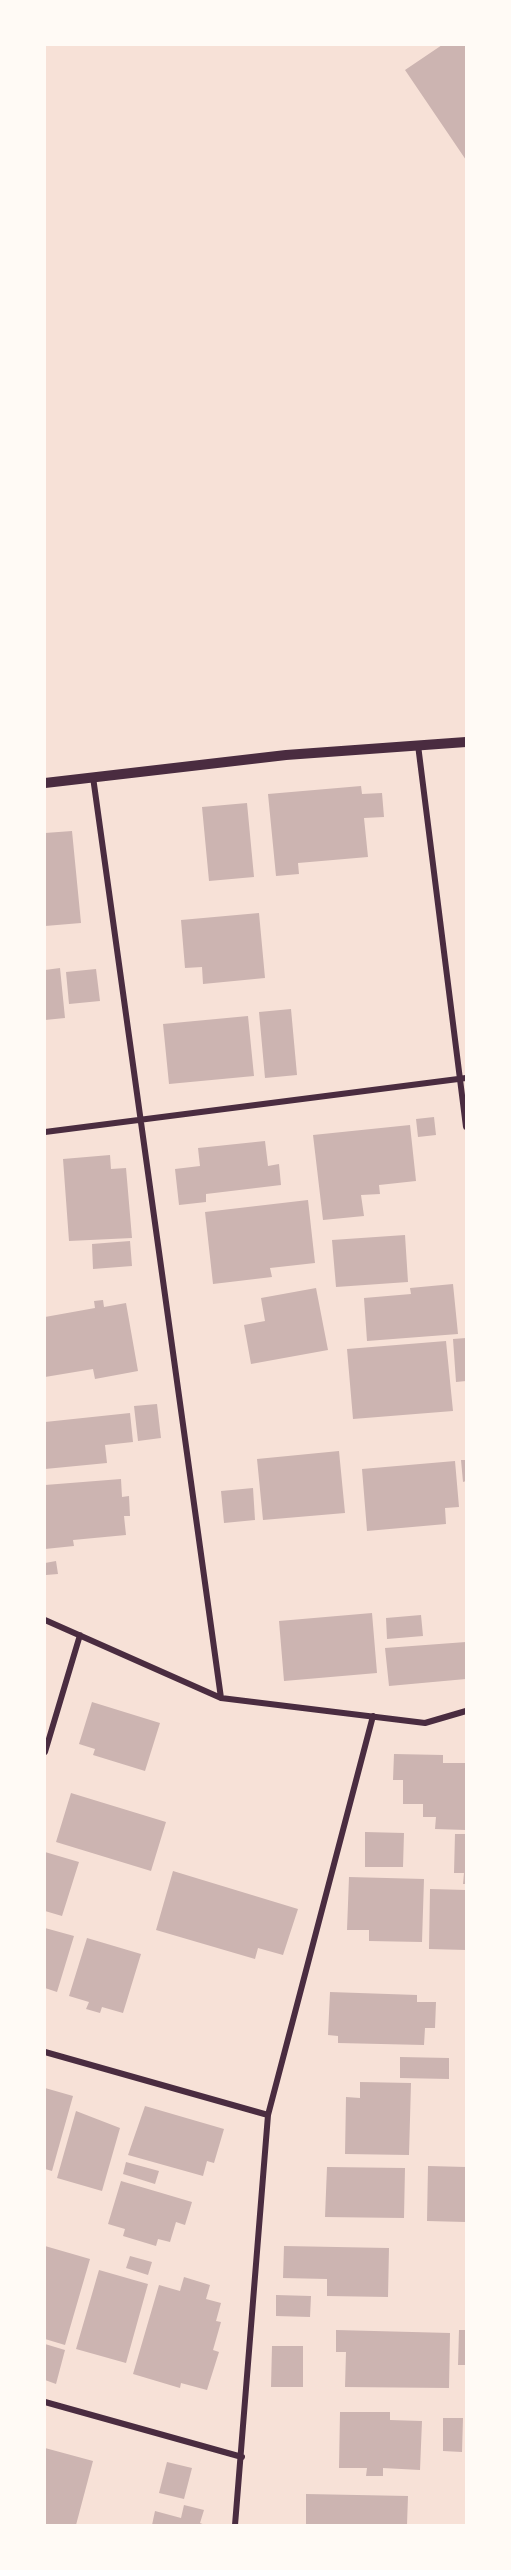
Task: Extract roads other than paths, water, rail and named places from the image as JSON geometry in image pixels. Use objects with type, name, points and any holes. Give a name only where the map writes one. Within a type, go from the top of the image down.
[{"type":"street","points":[[45,783],[285,755],[466,742]]},
{"type":"street","points":[[418,744],[463,1079],[466,1127]]},
{"type":"street","points":[[93,777],[221,1698]]},
{"type":"street","points":[[45,1132],[463,1079]]},
{"type":"street","points":[[45,1620],[221,1698],[425,1723],[466,1711]]},
{"type":"street","points":[[45,1752],[80,1635]]},
{"type":"street","points":[[236,2525],[268,2115],[373,1716]]},
{"type":"street","points":[[45,2052],[268,2115]]},
{"type":"street","points":[[45,2402],[242,2457]]}]
